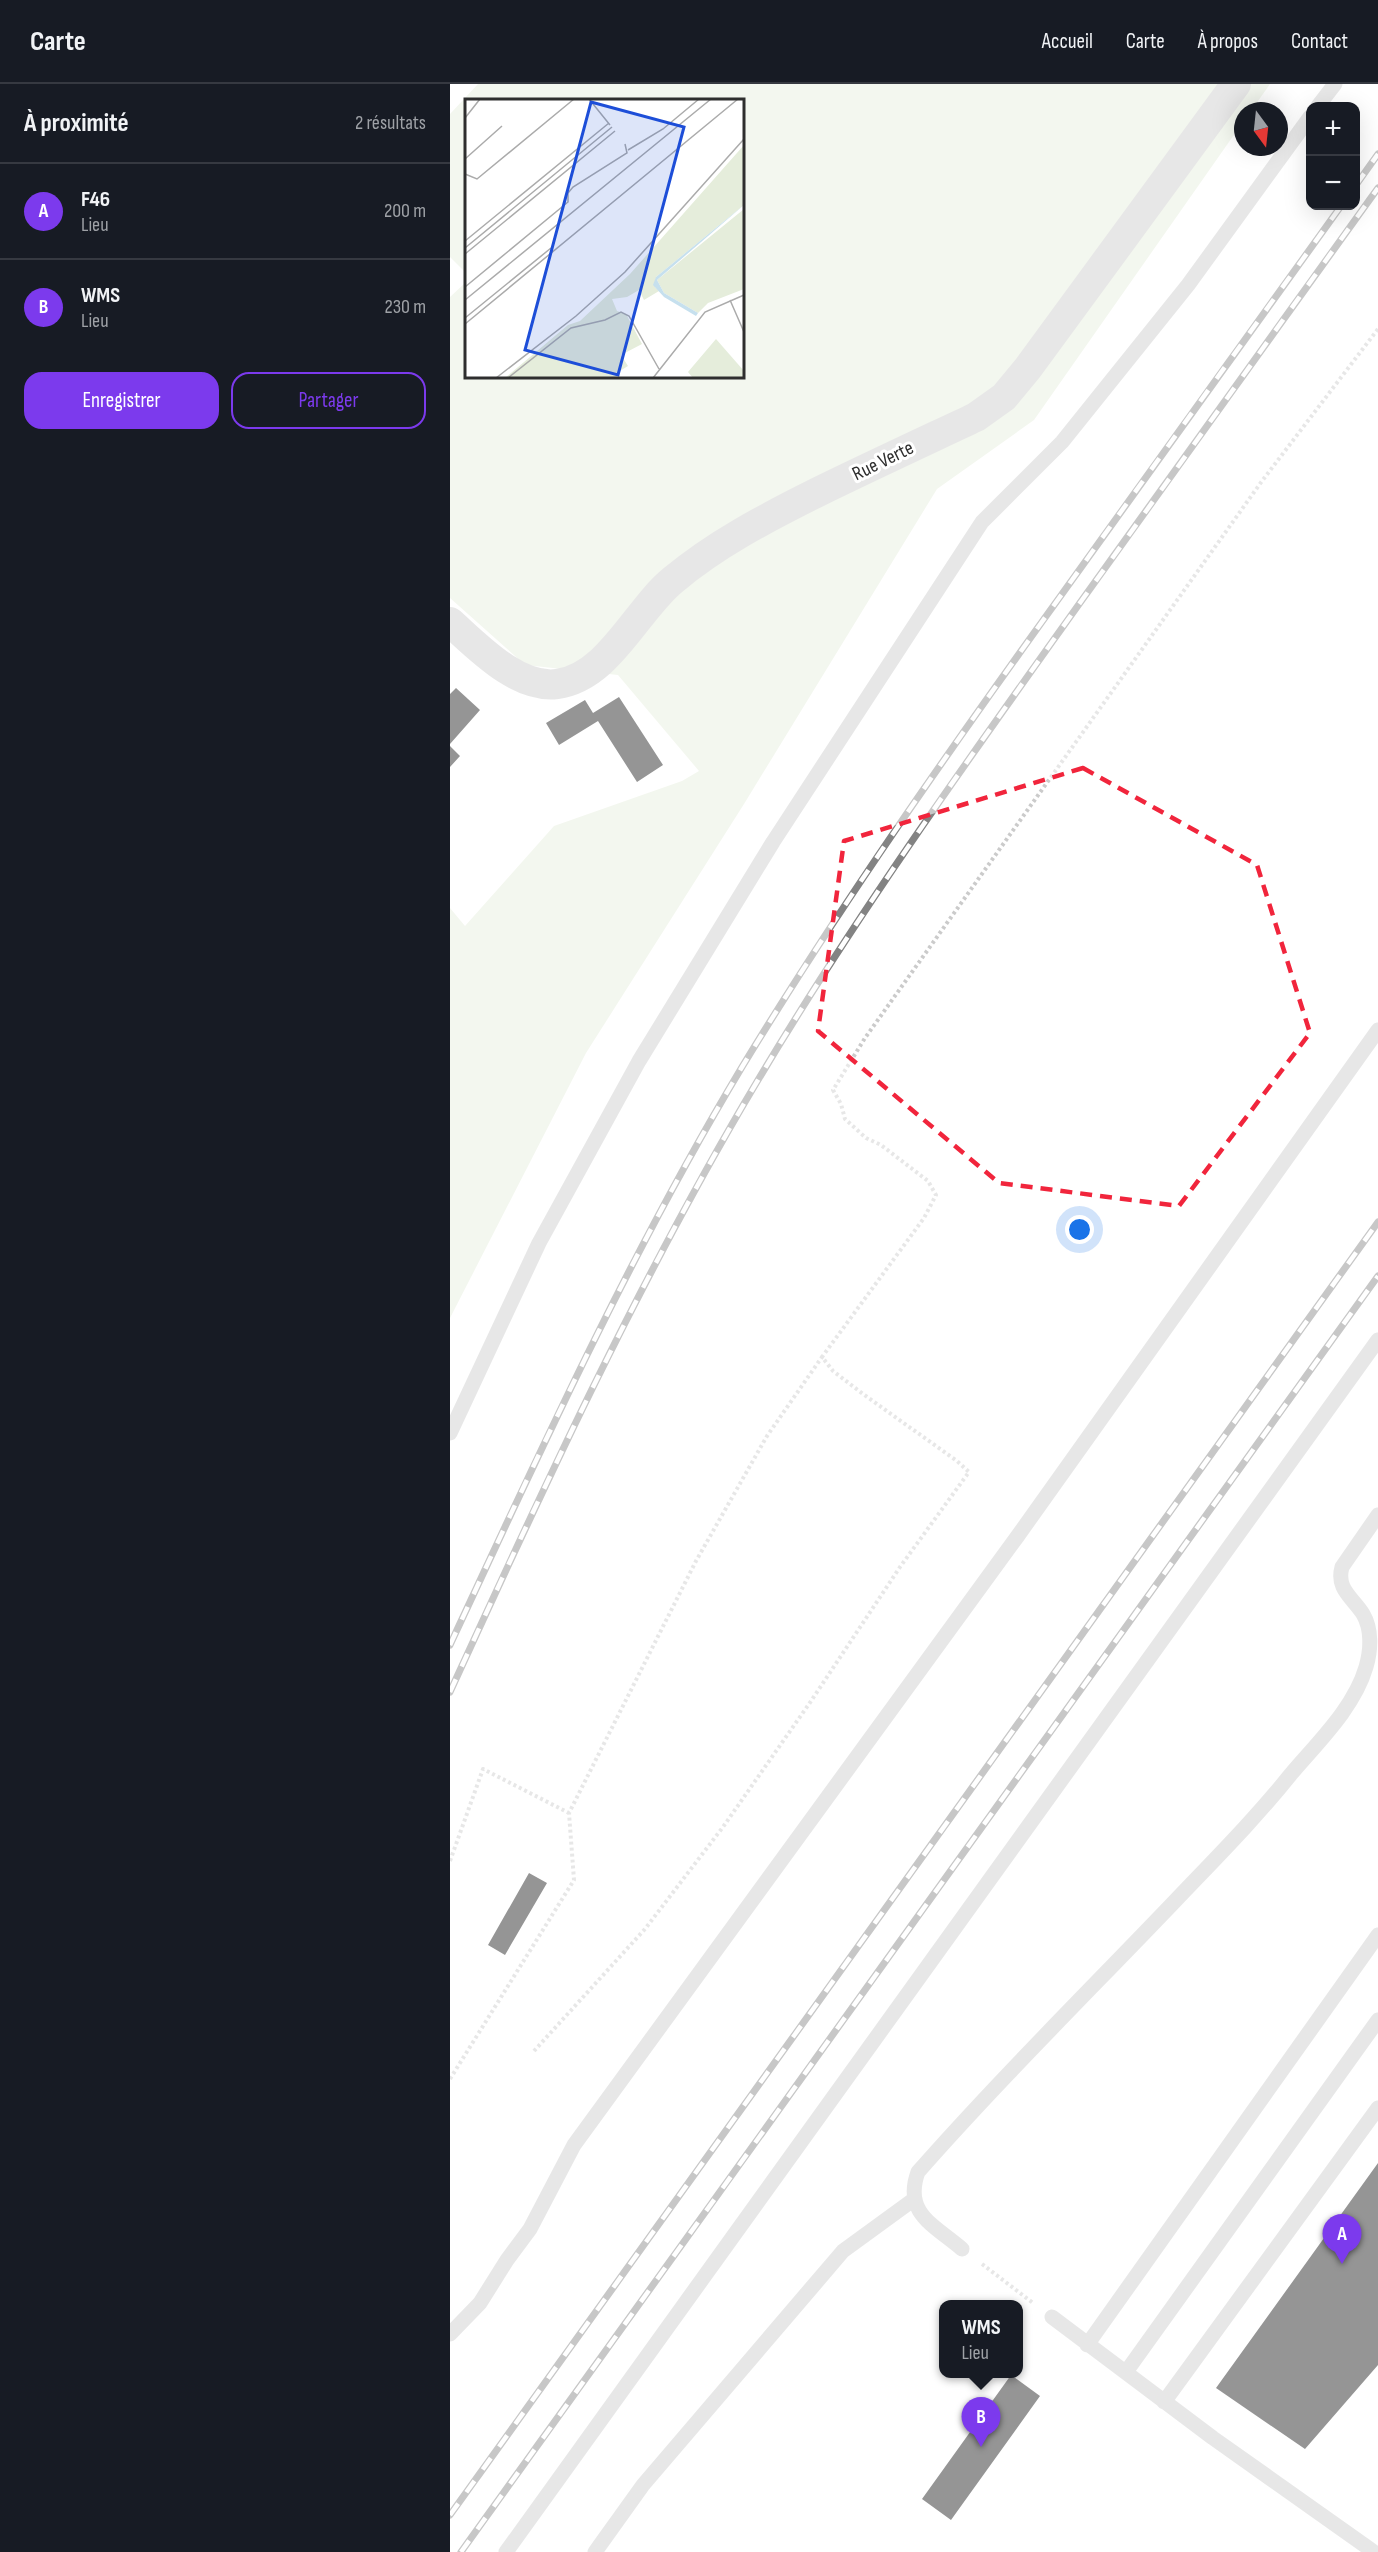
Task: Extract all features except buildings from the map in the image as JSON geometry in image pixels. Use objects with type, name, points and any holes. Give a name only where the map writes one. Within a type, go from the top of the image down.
[{"type":"street","name":"Rue Verte","points":[[450,622],[494,660],[515,674],[538,683],[557,684],[577,677],[611,651],[649,603],[671,581],[703,557],[773,515],[976,417],[1004,397],[1028,368],[1236,84]]},
{"type":"lane","points":[[1321,102],[1335,84]]},
{"type":"lane","points":[[450,1432],[539,1243],[639,1061],[761,861],[982,522],[1062,442],[1188,285],[1306,124]]},
{"type":"lane","points":[[450,2334],[480,2303],[530,2229],[574,2145],[1038,1509],[1378,1030]]},
{"type":"lane","points":[[506,2552],[1378,1340]]},
{"type":"lane","points":[[962,2248],[921,2214],[914,2200],[914,2184],[918,2172],[1262,1810],[1335,1721],[1356,1690],[1366,1668],[1370,1647],[1369,1630],[1363,1615],[1345,1592],[1340,1583],[1340,1575],[1342,1567],[1378,1515]]},
{"type":"lane","points":[[1087,2344],[1378,1935]]},
{"type":"lane","points":[[1126,2372],[1378,2020]]},
{"type":"lane","points":[[1164,2402],[1378,2108]]},
{"type":"lane","points":[[595,2552],[643,2485],[843,2251],[914,2200]]},
{"type":"lane","points":[[1052,2317],[1164,2402],[1374,2552]]},
{"type":"path","points":[[450,2079],[574,1880],[569,1813],[696,1561],[767,1436],[822,1356],[924,1218],[936,1195],[928,1180],[881,1145],[866,1138],[846,1119],[833,1090],[865,1038],[1262,480],[1378,328]]},
{"type":"path","points":[[534,2051],[645,1929],[723,1827],[809,1704],[900,1567],[955,1488],[969,1472],[844,1380],[822,1356]]},
{"type":"path","points":[[450,1861],[483,1769],[569,1813]]},
{"type":"path","points":[[962,2248],[1052,2317]]},
{"type":"highlighted area","points":[[1083,768],[1257,865],[1310,1033],[1179,1206],[999,1183],[818,1031],[844,841]]},
{"type":"green space","points":[[478,84],[1270,84],[1257,102],[1234,102],[1234,135],[1034,420],[937,489],[744,804],[586,1053],[450,1318],[450,908],[465,926],[554,826],[682,781],[699,771],[618,675],[525,665],[450,598],[450,297],[465,283],[465,378],[744,378],[744,99],[465,99],[465,272],[450,257],[450,114]]},
{"type":"railway","points":[[1360,179],[1378,154]]},
{"type":"railway","points":[[450,1692],[558,1459],[634,1305],[715,1154],[796,1018],[874,897],[956,777],[1378,188]]},
{"type":"railway","points":[[450,1645],[588,1352],[662,1208],[742,1067],[857,886],[938,768],[1338,210]]},
{"type":"railway","points":[[450,2515],[1378,1222]]},
{"type":"railway","points":[[461,2552],[1378,1276]]},
{"type":"place","name":"F46","points":[[1342,2264]]},
{"type":"place","name":"WMS","points":[[981,2447]]}]
